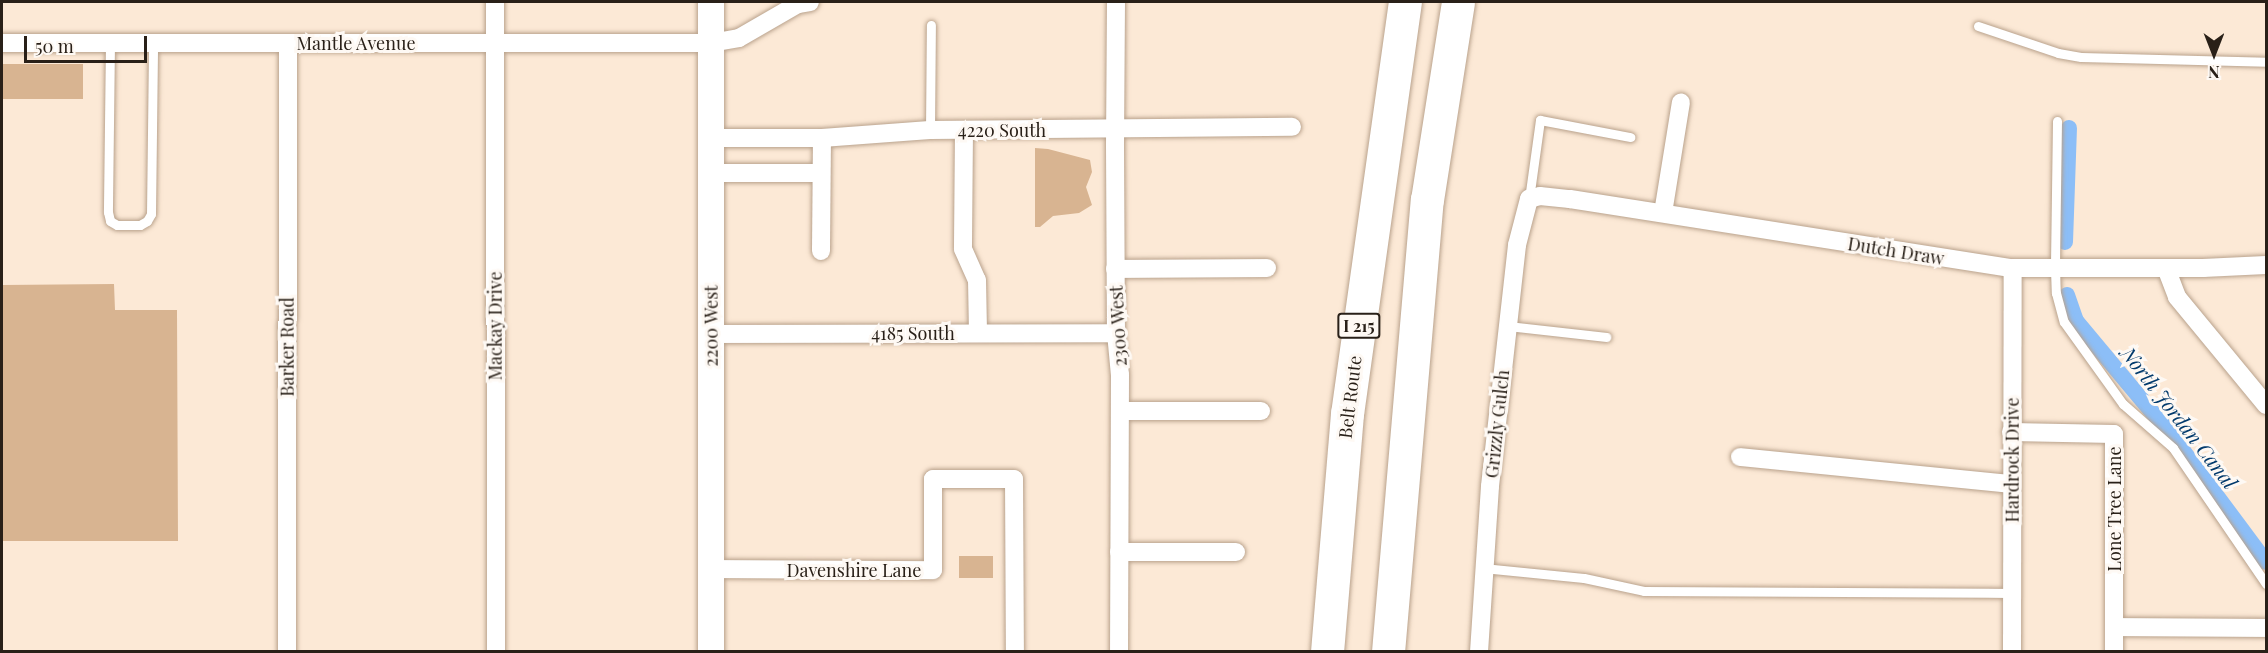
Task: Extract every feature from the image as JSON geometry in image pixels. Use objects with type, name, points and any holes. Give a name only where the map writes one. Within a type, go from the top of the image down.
[{"type":"highway","name":"Belt Route","points":[[1327,651],[1347,414],[1405,2]]},
{"type":"highway","points":[[1389,651],[1427,200],[1458,2]]},
{"type":"highway","points":[[1427,200],[1479,2]]},
{"type":"street","name":"Mackay Drive","points":[[495,2],[496,651]]},
{"type":"street","name":"2200 West","points":[[711,2],[711,651]]},
{"type":"street","name":"Mantle Avenue","points":[[2,43],[711,43],[748,35],[798,4],[810,2]]},
{"type":"street","name":"2300 West","points":[[1116,2],[1115,269],[1120,411],[1119,651]]},
{"type":"street","name":"Barker Road","points":[[287,651],[288,43]]},
{"type":"street","points":[[1663,213],[1681,102]]},
{"type":"street","name":"4220 South","points":[[711,138],[822,138],[930,130],[1293,127]]},
{"type":"street","points":[[964,130],[963,249],[977,279],[978,333]]},
{"type":"street","points":[[821,251],[822,138]]},
{"type":"street","points":[[711,173],[821,173]]},
{"type":"street","name":"Dutch Draw","points":[[1529,199],[1540,196],[1569,199],[2013,268],[2166,268],[2266,265]]},
{"type":"street","name":"Grizzly Gulch","points":[[1479,651],[1483,568],[1516,245],[1529,199]]},
{"type":"street","points":[[1115,269],[1268,268]]},
{"type":"street","name":"Hardrock Drive","points":[[2012,651],[2013,268]]},
{"type":"street","points":[[2166,268],[2177,297],[2257,383],[2266,405]]},
{"type":"street","name":"4185 South","points":[[711,334],[1116,333]]},
{"type":"street","points":[[1120,411],[1262,411]]},
{"type":"street","name":"Lone Tree Lane","points":[[2012,432],[2114,434],[2114,651]]},
{"type":"street","points":[[1740,457],[2012,484]]},
{"type":"street","name":"Davenshire Lane","points":[[711,569],[933,570],[933,479],[1014,479],[1015,651]]},
{"type":"street","points":[[1119,552],[1236,552]]},
{"type":"street","points":[[2114,627],[2266,628]]},
{"type":"lane","points":[[930,130],[931,25]]},
{"type":"lane","points":[[1978,26],[2058,53],[2090,59],[2266,62]]},
{"type":"lane","points":[[110,42],[108,212],[110,221],[117,225],[140,225],[147,221],[151,214],[153,42]]},
{"type":"lane","points":[[1529,199],[1539,120],[1630,137]]},
{"type":"lane","points":[[2056,121],[2055,269],[2056,292],[2064,322],[2123,404],[2173,448],[2266,584]]},
{"type":"lane","points":[[1508,326],[1605,337]]},
{"type":"lane","points":[[1483,568],[1584,578],[1644,591],[2012,593]]},
{"type":"shaded area","points":[[2,64],[83,64],[83,99],[2,99]]},
{"type":"shaded area","points":[[1035,148],[1090,160],[1092,172],[1086,187],[1092,205],[1079,213],[1053,216],[1040,227],[1035,227]]},
{"type":"shaded area","points":[[114,284],[115,310],[177,310],[178,541],[2,541],[2,285]]},
{"type":"shaded area","points":[[959,556],[993,556],[993,578],[959,578]]},
{"type":"waterway","name":"North Jordan Canal","points":[[2065,242],[2069,128]]},
{"type":"waterway","name":"North Jordan Canal","points":[[2067,295],[2076,321],[2172,436],[2266,562]]}]
